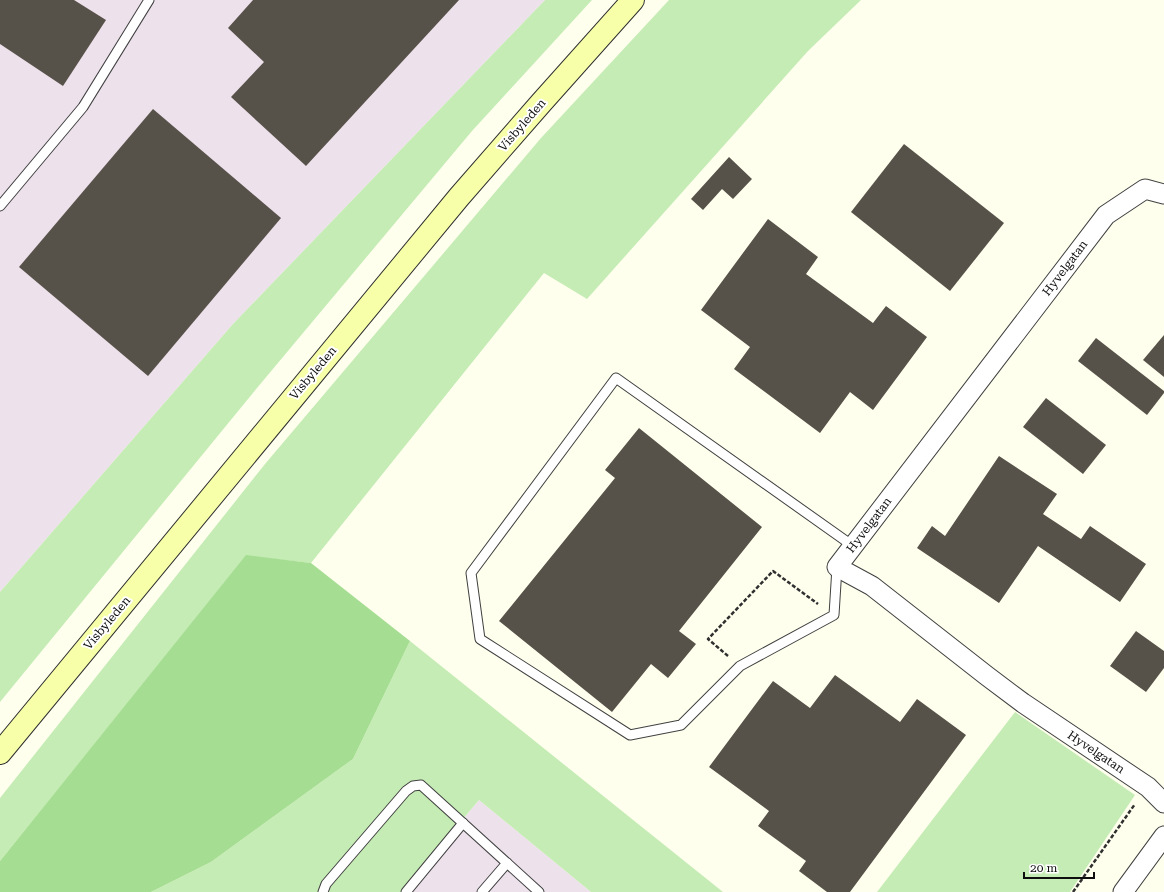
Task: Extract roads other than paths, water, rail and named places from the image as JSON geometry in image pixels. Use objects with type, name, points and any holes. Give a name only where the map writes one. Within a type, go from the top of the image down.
[{"type":"main road","name":"Visbyleden","points":[[0,753],[459,197],[634,0]]},
{"type":"street","name":"Hyvelgatan","points":[[1164,194],[1145,189],[1106,215],[837,567],[872,586],[1023,703],[1148,787],[1164,803]]},
{"type":"street","points":[[1123,892],[1164,836]]},
{"type":"lane","points":[[0,206],[83,107],[149,0]]},
{"type":"lane","points":[[837,567],[834,615],[740,666],[681,725],[630,735],[480,639],[471,573],[616,378],[853,546]]},
{"type":"lane","points":[[323,892],[326,884],[406,791],[413,786],[421,785],[539,892]]},
{"type":"lane","points":[[406,892],[463,823]]},
{"type":"lane","points":[[482,892],[507,863]]}]
